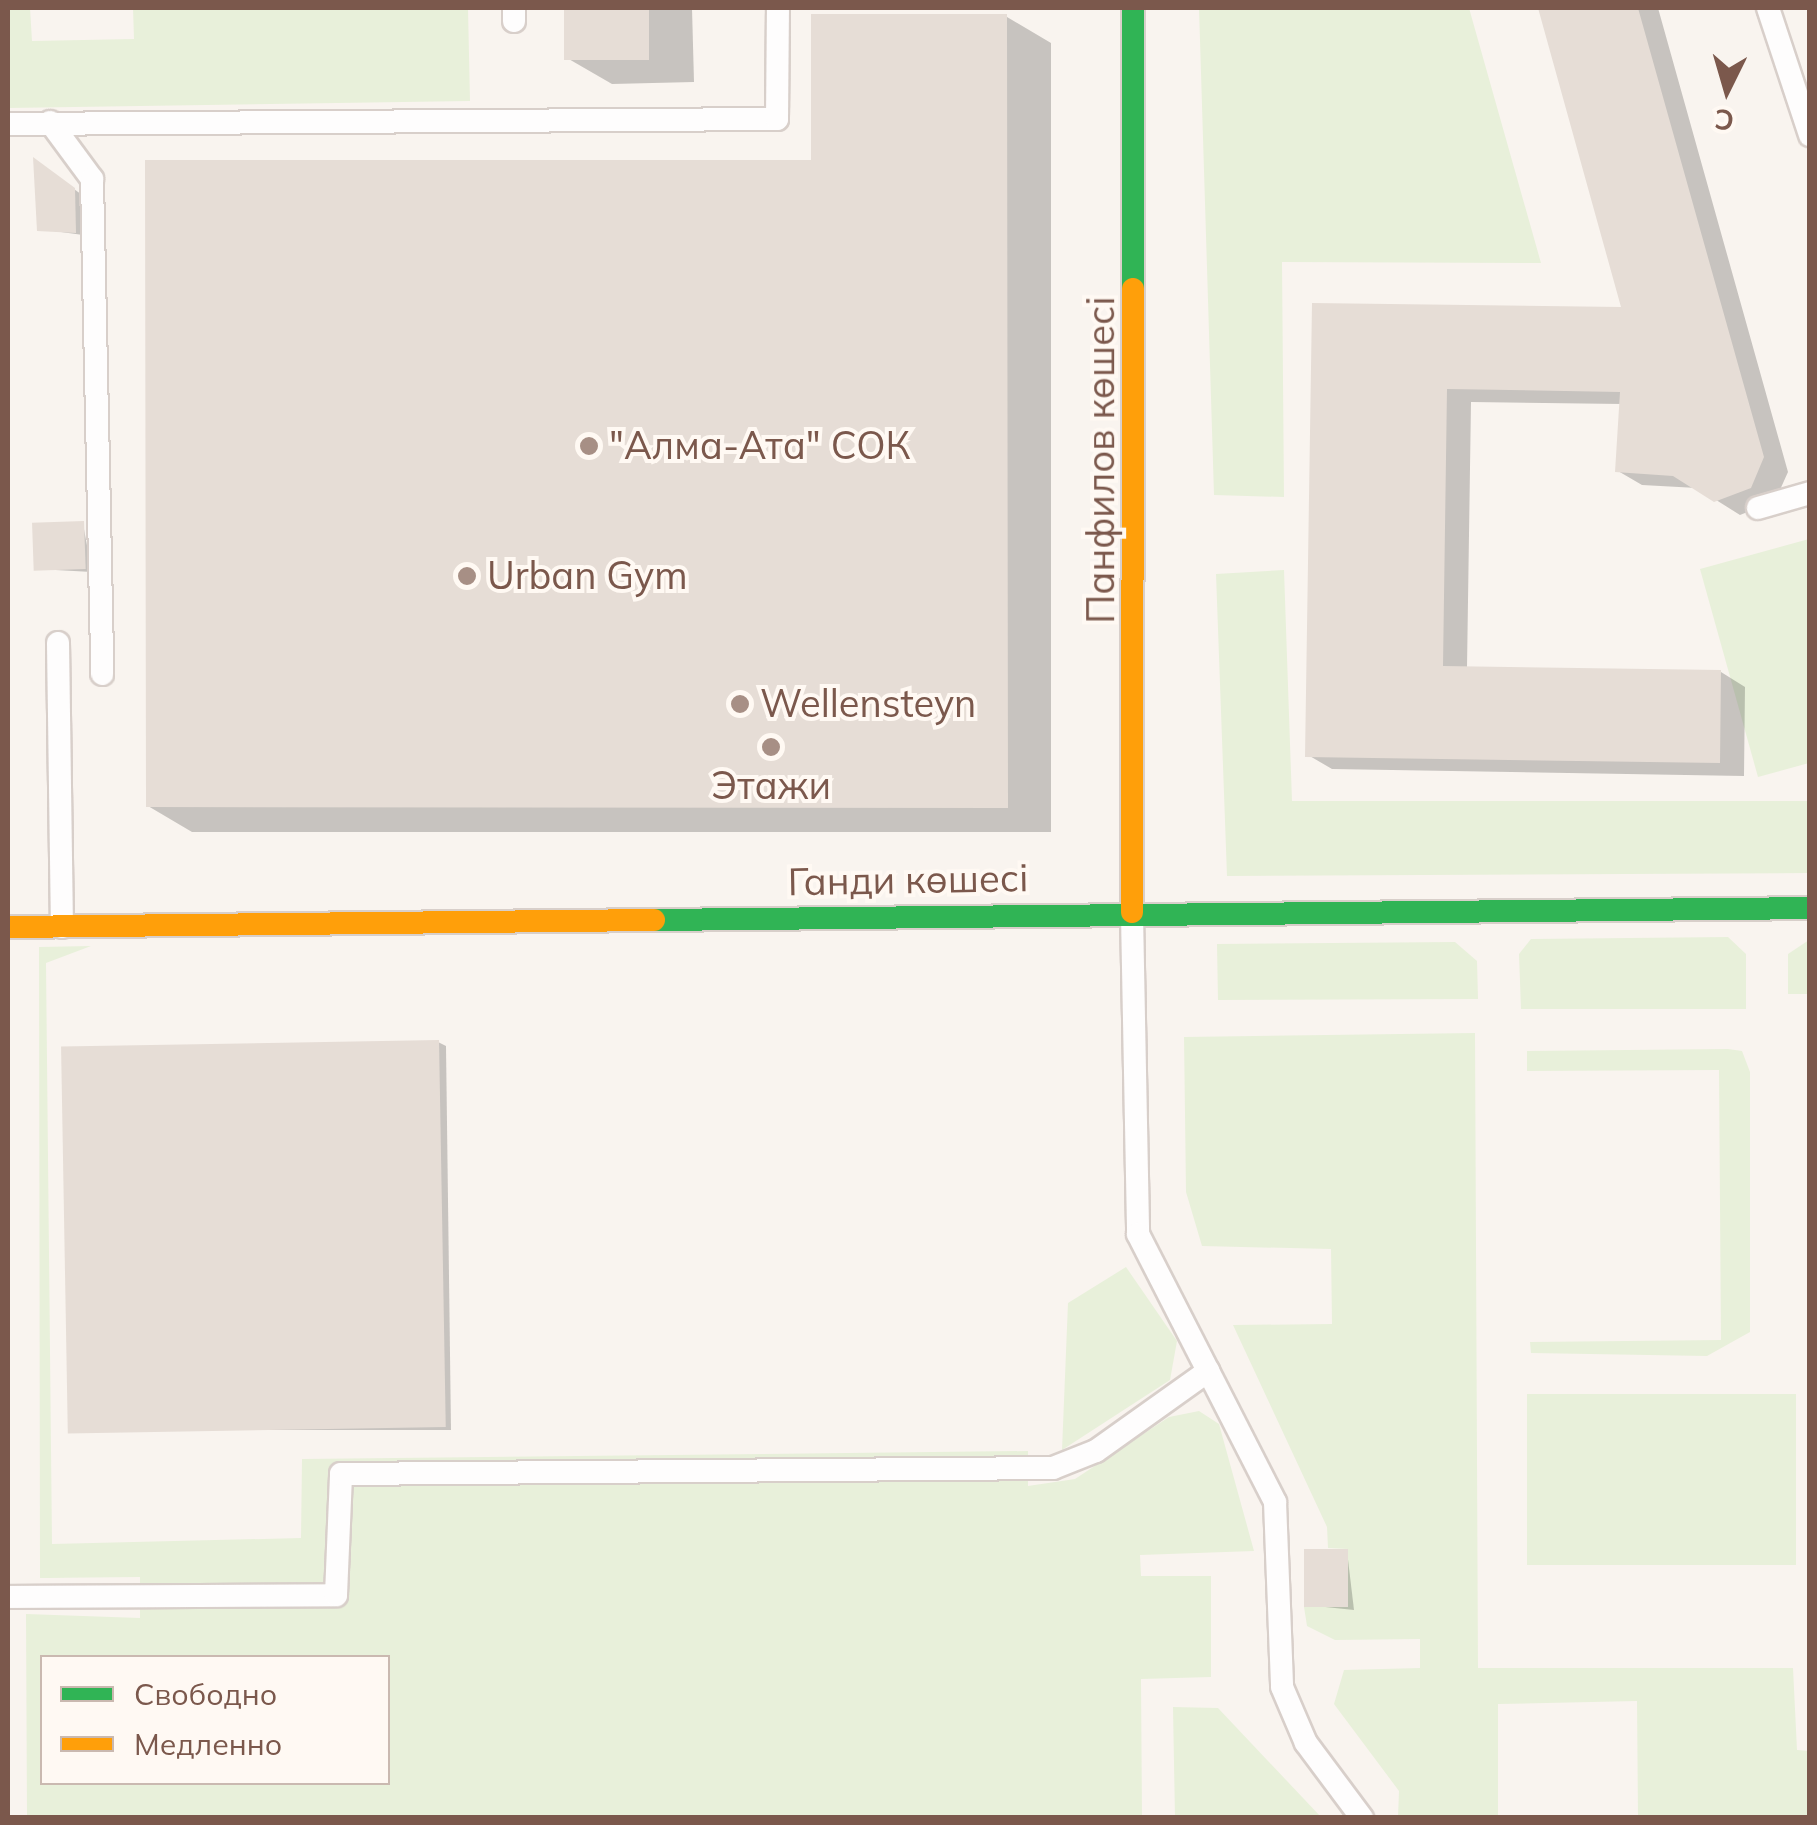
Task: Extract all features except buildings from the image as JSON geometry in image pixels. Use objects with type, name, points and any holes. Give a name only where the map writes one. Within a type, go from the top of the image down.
[{"type":"street","name":"Панфилов көшесі","points":[[1132,912],[1133,8]]},
{"type":"street","name":"Ганди көшесі","points":[[8,927],[1132,912],[1810,908]]},
{"type":"lane","points":[[8,124],[777,119],[778,8]]},
{"type":"lane","points":[[1768,8],[1810,135]]},
{"type":"lane","points":[[50,122],[92,179],[102,674]]},
{"type":"lane","points":[[1758,508],[1810,493]]},
{"type":"lane","points":[[58,643],[62,927]]},
{"type":"lane","points":[[1132,912],[1138,1234],[1281,1527],[1290,1715],[1362,1818]]},
{"type":"lane","points":[[8,1597],[336,1595],[341,1474],[1053,1468],[1096,1451],[1208,1371]]},
{"type":"green space","points":[[8,8],[30,8],[32,41],[134,39],[133,8],[468,8],[470,101],[8,108]]},
{"type":"green space","points":[[1199,8],[1469,8],[1541,263],[1282,262],[1284,497],[1214,495]]},
{"type":"green space","points":[[1809,539],[1809,763],[1758,777],[1700,569]]},
{"type":"green space","points":[[1284,570],[1292,801],[1809,801],[1809,873],[1227,876],[1216,574]]},
{"type":"green space","points":[[1728,937],[1746,954],[1746,1009],[1521,1009],[1519,954],[1531,939]]},
{"type":"green space","points":[[1809,940],[1809,994],[1788,994],[1788,954]]},
{"type":"green space","points":[[1455,942],[1477,961],[1478,999],[1218,1000],[1217,944]]},
{"type":"green space","points":[[91,946],[46,963],[52,1544],[301,1538],[302,1459],[1028,1451],[1028,1486],[1075,1479],[1169,1417],[1199,1411],[1219,1424],[1254,1551],[1140,1555],[1141,1576],[1211,1576],[1211,1677],[1141,1679],[1142,1817],[27,1817],[26,1614],[140,1618],[140,1577],[40,1578],[39,947]]},
{"type":"green space","points":[[1475,1033],[1478,1668],[1793,1668],[1797,1750],[1809,1751],[1809,1817],[1638,1817],[1637,1701],[1498,1704],[1498,1817],[1398,1817],[1399,1791],[1334,1704],[1344,1670],[1420,1668],[1420,1639],[1335,1640],[1307,1626],[1304,1607],[1347,1607],[1348,1549],[1328,1548],[1327,1527],[1233,1325],[1332,1324],[1331,1249],[1202,1246],[1186,1192],[1184,1037]]},
{"type":"green space","points":[[1527,1051],[1742,1051],[1750,1072],[1750,1332],[1707,1356],[1531,1353],[1530,1342],[1721,1340],[1719,1070],[1527,1071]]},
{"type":"green space","points":[[1126,1267],[1177,1341],[1170,1380],[1062,1450],[1068,1303]]},
{"type":"green space","points":[[1527,1394],[1796,1394],[1796,1565],[1527,1565]]},
{"type":"green space","points":[[1173,1707],[1218,1708],[1321,1817],[1175,1817]]},
{"type":"traffic: fast","points":[[1133,8],[1133,289]]},
{"type":"traffic: fast","points":[[654,920],[1810,908]]},
{"type":"traffic: slow","points":[[1132,912],[1133,289]]},
{"type":"traffic: slow","points":[[8,927],[654,920]]},
{"type":"place","name":"\"Алма-Ата\" СОК","points":[[589,446]]},
{"type":"place","name":"Urban Gym","points":[[467,576]]},
{"type":"place","name":"Wellensteyn","points":[[740,704]]},
{"type":"place","name":"Этажи","points":[[771,747]]}]
